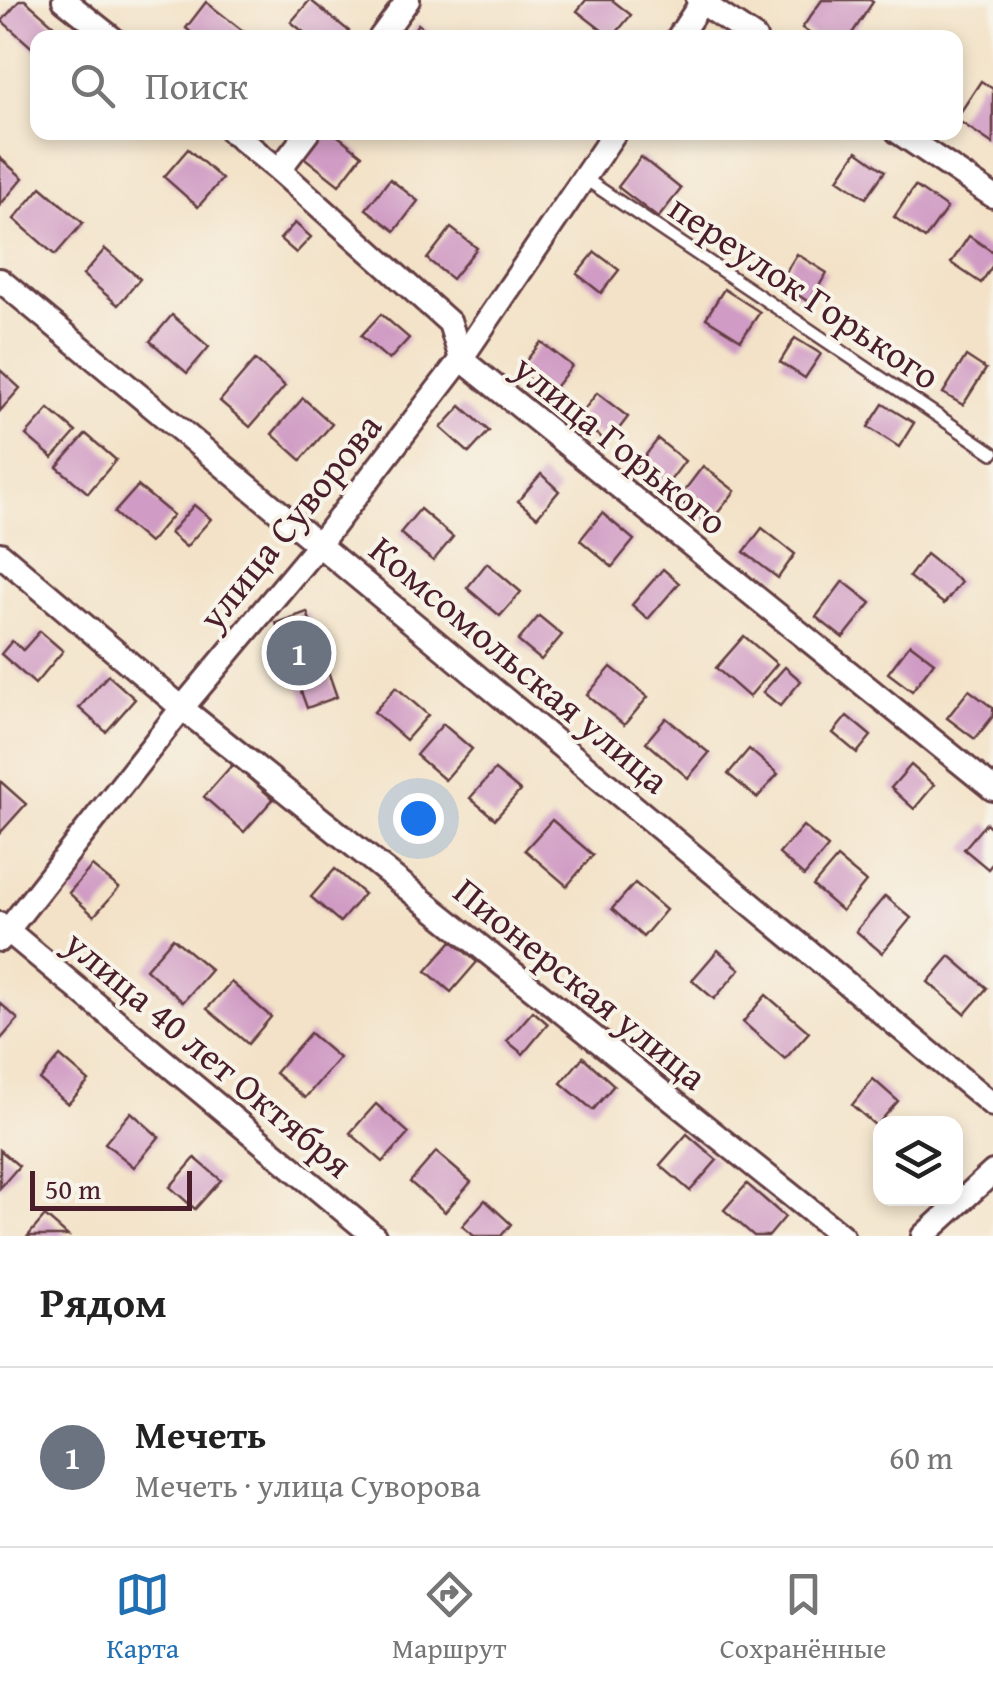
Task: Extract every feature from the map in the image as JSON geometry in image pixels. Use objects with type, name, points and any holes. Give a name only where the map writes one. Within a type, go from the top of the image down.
[{"type":"street","points":[[64,0],[102,30]]},
{"type":"street","points":[[386,30],[408,0]]},
{"type":"street","points":[[683,30],[701,1],[743,30]]},
{"type":"street","name":"улица Горького","points":[[242,140],[450,323],[461,359],[991,783]]},
{"type":"street","points":[[279,170],[302,140]]},
{"type":"street","name":"улица Суворова","points":[[3,931],[320,543],[461,359],[610,140]]},
{"type":"street","points":[[910,140],[993,196]]},
{"type":"street","name":"Комсомольская улица","points":[[0,280],[993,1105]]},
{"type":"street","name":"Пионерская улица","points":[[0,554],[182,708],[842,1236]]},
{"type":"street","name":"улица 40 лет Октября","points":[[3,931],[374,1236]]},
{"type":"street","points":[[924,1236],[993,1172]]},
{"type":"lane","name":"переулок Горького","points":[[584,178],[993,453]]},
{"type":"building","points":[[20,0],[25,0],[59,30],[30,30],[30,46],[2,21]]},
{"type":"building","points":[[310,0],[348,30],[301,30],[291,22]]},
{"type":"building","points":[[586,0],[612,0],[631,15],[619,30],[602,30],[577,11]]},
{"type":"building","points":[[822,0],[873,2],[854,30],[802,28]]},
{"type":"building","points":[[206,2],[242,30],[188,30]]},
{"type":"building","points":[[981,81],[993,89],[993,144],[963,124],[963,108]]},
{"type":"building","points":[[312,140],[343,140],[362,155],[339,185],[301,155]]},
{"type":"building","points":[[188,149],[222,179],[198,207],[164,177]]},
{"type":"building","points":[[857,151],[885,171],[866,198],[838,179]]},
{"type":"building","points":[[641,157],[681,189],[658,218],[618,187]]},
{"type":"building","points":[[0,158],[23,178],[0,205]]},
{"type":"building","points":[[390,179],[418,201],[395,231],[366,209]]},
{"type":"building","points":[[915,186],[947,208],[925,239],[894,217]]},
{"type":"building","points":[[41,187],[83,223],[55,255],[14,219]]},
{"type":"building","points":[[295,223],[311,237],[296,253],[280,239]]},
{"type":"building","points":[[451,228],[477,248],[452,279],[427,259]]},
{"type":"building","points":[[969,236],[993,252],[993,265],[981,283],[951,263]]},
{"type":"building","points":[[105,249],[140,279],[118,305],[83,275]]},
{"type":"building","points":[[595,252],[619,270],[601,293],[577,274]]},
{"type":"building","points":[[797,254],[827,273],[809,302],[779,283]]},
{"type":"building","points":[[724,289],[760,312],[741,340],[706,318]]},
{"type":"building","points":[[381,314],[409,338],[389,360],[361,336]]},
{"type":"building","points":[[172,315],[209,347],[187,373],[150,341]]},
{"type":"building","points":[[795,338],[821,354],[805,378],[780,362]]},
{"type":"building","points":[[541,342],[572,366],[549,395],[518,371]]},
{"type":"building","points":[[966,356],[986,369],[963,405],[943,393]]},
{"type":"building","points":[[255,360],[285,386],[250,427],[220,401]]},
{"type":"building","points":[[0,370],[20,388],[0,411]]},
{"type":"building","points":[[597,393],[628,417],[608,443],[577,419]]},
{"type":"building","points":[[303,398],[332,424],[301,460],[272,434]]},
{"type":"building","points":[[883,404],[914,423],[899,447],[868,427]]},
{"type":"building","points":[[461,406],[489,431],[469,453],[441,428]]},
{"type":"building","points":[[49,409],[76,432],[53,458],[26,435]]},
{"type":"building","points":[[86,434],[116,460],[88,493],[57,467]]},
{"type":"building","points":[[658,439],[685,461],[663,490],[635,469]]},
{"type":"building","points":[[703,466],[735,491],[709,524],[678,499]]},
{"type":"building","points":[[541,474],[559,491],[537,517],[518,501]]},
{"type":"building","points":[[138,486],[173,515],[149,543],[114,513]]},
{"type":"building","points":[[194,505],[211,519],[186,547],[170,533]]},
{"type":"building","points":[[420,509],[453,537],[433,561],[400,533]]},
{"type":"building","points":[[602,513],[634,540],[612,567],[580,540]]},
{"type":"building","points":[[762,528],[795,554],[778,578],[744,552]]},
{"type":"building","points":[[926,554],[961,582],[944,604],[909,577]]},
{"type":"building","points":[[487,563],[521,592],[500,616],[467,588]]},
{"type":"building","points":[[663,569],[679,583],[648,619],[632,605]]},
{"type":"building","points":[[843,581],[871,603],[843,638],[816,617]]},
{"type":"building","points":[[307,612],[337,697],[307,708],[276,623]]},
{"type":"building","points":[[539,616],[562,635],[541,660],[518,641]]},
{"type":"building","points":[[40,631],[63,651],[35,684],[1,654],[12,641],[23,650]]},
{"type":"building","points":[[744,636],[777,664],[749,697],[716,668]]},
{"type":"building","points":[[910,644],[934,662],[912,691],[888,673]]},
{"type":"building","points":[[611,667],[648,697],[624,725],[587,695]]},
{"type":"building","points":[[785,667],[801,681],[780,706],[763,692]]},
{"type":"building","points":[[108,675],[135,699],[106,732],[79,708]]},
{"type":"building","points":[[396,687],[428,715],[406,740],[374,712]]},
{"type":"building","points":[[969,690],[993,708],[993,716],[975,739],[947,718]]},
{"type":"building","points":[[847,716],[871,736],[857,753],[833,733]]},
{"type":"building","points":[[666,718],[709,753],[688,778],[646,742]]},
{"type":"building","points":[[443,724],[472,749],[445,780],[416,755]]},
{"type":"building","points":[[749,749],[778,774],[757,798],[728,774]]},
{"type":"building","points":[[233,764],[273,799],[244,832],[204,797]]},
{"type":"building","points":[[911,765],[934,785],[914,809],[891,788]]},
{"type":"building","points":[[495,770],[520,791],[495,819],[470,798]]},
{"type":"building","points":[[0,781],[26,804],[0,833]]},
{"type":"building","points":[[552,820],[593,855],[567,886],[525,850]]},
{"type":"building","points":[[986,823],[993,829],[993,863],[988,869],[964,849]]},
{"type":"building","points":[[803,826],[828,847],[804,876],[779,854]]},
{"type":"building","points":[[837,858],[866,882],[842,911],[813,886]]},
{"type":"building","points":[[92,866],[119,888],[94,916],[69,893]]},
{"type":"building","points":[[335,869],[364,894],[340,922],[311,897]]},
{"type":"building","points":[[635,883],[666,910],[643,937],[612,909]]},
{"type":"building","points":[[885,896],[911,918],[882,953],[856,931]]},
{"type":"building","points":[[173,938],[211,970],[183,1002],[146,969]]},
{"type":"building","points":[[452,941],[477,962],[451,992],[426,971]]},
{"type":"building","points":[[718,950],[740,969],[714,999],[692,980]]},
{"type":"building","points":[[950,956],[987,988],[965,1014],[928,982]]},
{"type":"building","points":[[231,982],[271,1017],[248,1044],[207,1009]]},
{"type":"building","points":[[766,995],[809,1032],[785,1059],[743,1022]]},
{"type":"building","points":[[0,1003],[18,1019],[0,1040]]},
{"type":"building","points":[[533,1011],[548,1024],[523,1054],[507,1041]]},
{"type":"building","points":[[310,1033],[339,1058],[305,1098],[275,1073]]},
{"type":"building","points":[[60,1056],[89,1081],[68,1104],[40,1080]]},
{"type":"building","points":[[583,1057],[614,1085],[593,1110],[561,1083]]},
{"type":"building","points":[[873,1079],[898,1101],[885,1116],[873,1116],[873,1123],[852,1105]]},
{"type":"building","points":[[376,1104],[409,1133],[383,1162],[350,1133]]},
{"type":"building","points":[[131,1112],[159,1137],[134,1167],[105,1143]]},
{"type":"building","points":[[687,1134],[717,1160],[690,1191],[660,1165]]},
{"type":"building","points":[[0,1150],[19,1166],[0,1188]]},
{"type":"building","points":[[436,1152],[471,1182],[445,1212],[410,1182]]},
{"type":"building","points":[[195,1158],[221,1180],[195,1209],[170,1187]]},
{"type":"building","points":[[747,1184],[785,1217],[769,1236],[754,1236],[724,1210]]},
{"type":"building","points":[[485,1200],[511,1224],[501,1236],[474,1236],[462,1226]]},
{"type":"building","points":[[45,1216],[68,1236],[28,1236]]},
{"type":"place","name":"Мечеть","points":[[299,653]]}]
